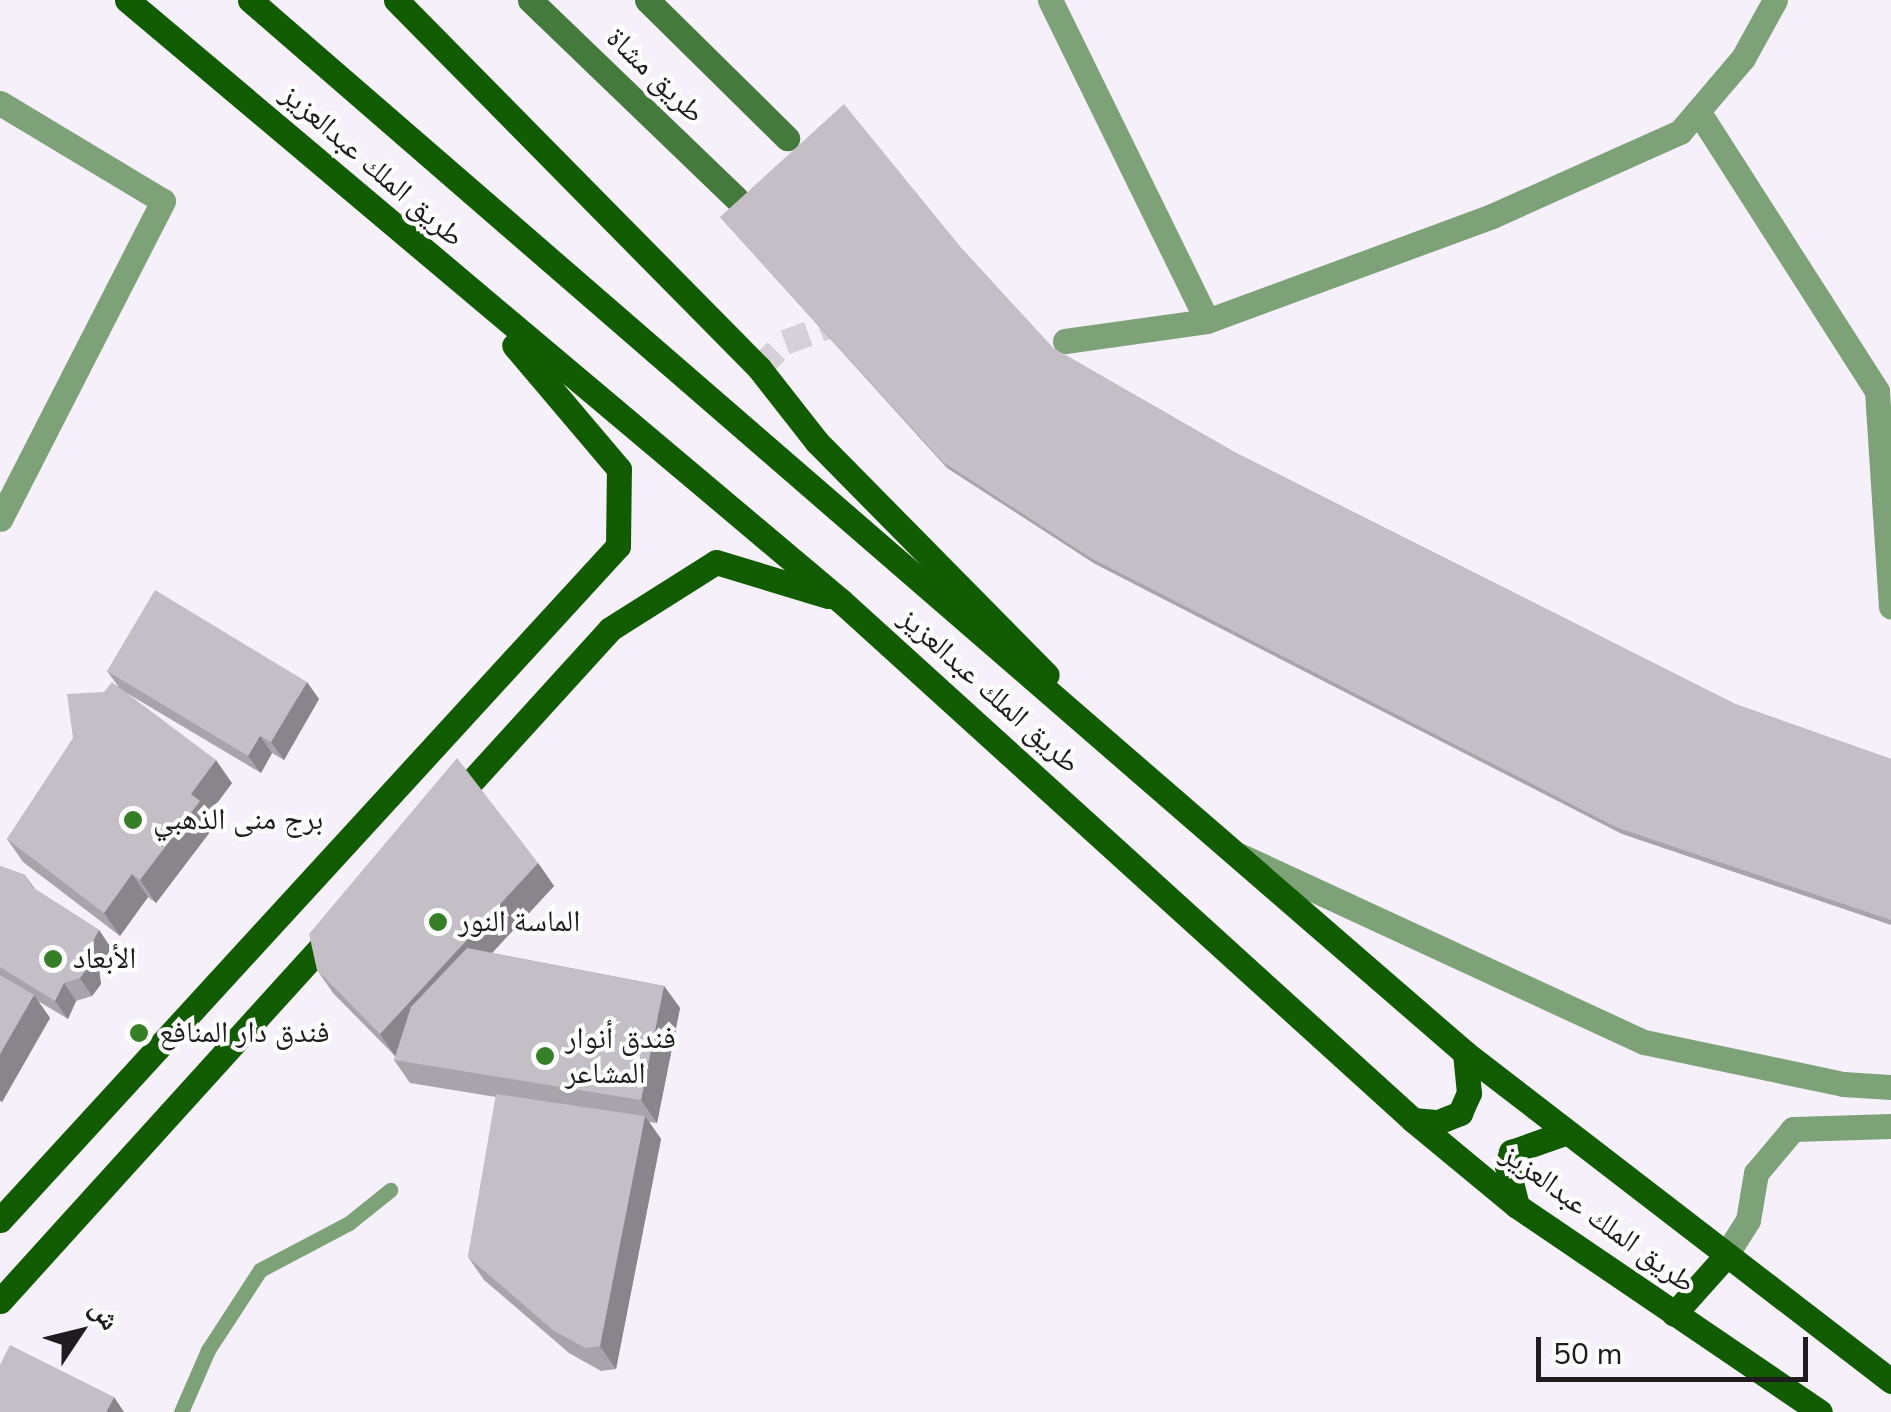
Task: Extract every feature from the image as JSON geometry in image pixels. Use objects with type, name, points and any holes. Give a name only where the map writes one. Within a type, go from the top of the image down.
[{"type":"main road","name":"طريق الملك عبدالعزيز","points":[[128,0],[468,292],[841,601],[1413,1120],[1517,1206],[1820,1412]]},
{"type":"main road","name":"طريق الملك عبدالعزيز","points":[[250,0],[1191,820],[1465,1052],[1724,1258],[1891,1381]]},
{"type":"main road","points":[[396,0],[759,368],[817,442],[1191,820]]},
{"type":"main road","name":"طريق مشاة","points":[[530,0],[736,198]]},
{"type":"main road","name":"طريق مشاة","points":[[647,0],[787,138]]},
{"type":"main road","points":[[0,1220],[618,546],[620,469],[468,292]]},
{"type":"main road","points":[[438,818],[610,628],[716,562],[841,601]]},
{"type":"main road","points":[[0,1301],[358,906]]},
{"type":"main road","points":[[1413,1120],[1438,1122],[1460,1113],[1469,1093],[1465,1052]]},
{"type":"main road","points":[[1517,1206],[1507,1166],[1511,1152],[1565,1134]]},
{"type":"main road","points":[[1674,1314],[1724,1258]]},
{"type":"street","points":[[1066,341],[1206,320],[1492,216],[1680,132],[1742,58],[1775,0]]},
{"type":"street","points":[[1053,1],[1206,320]]},
{"type":"street","points":[[0,103],[164,200],[0,519]]},
{"type":"street","points":[[1698,111],[1877,391],[1891,607]]},
{"type":"street","points":[[1227,850],[1644,1042],[1844,1084],[1891,1087]]},
{"type":"street","points":[[1724,1258],[1748,1220],[1756,1173],[1794,1130],[1891,1126]]},
{"type":"lane","points":[[181,1412],[208,1350],[260,1270],[349,1223],[390,1190]]},
{"type":"building","points":[[844,104],[963,250],[1053,348],[1236,453],[1735,704],[1891,759],[1891,920],[1618,828],[1091,558],[943,462],[720,217]]},
{"type":"building","points":[[155,590],[307,682],[271,742],[260,736],[248,756],[107,671]]},
{"type":"building","name":"برج منى الذهبي","points":[[112,682],[216,760],[191,794],[200,801],[140,880],[132,874],[104,913],[7,839],[73,738],[67,694],[104,692]]},
{"type":"building","name":"الماسة النور","points":[[457,758],[538,863],[380,1034],[317,970],[309,934]]},
{"type":"building","name":"الأبعاد","points":[[0,866],[25,875],[32,887],[99,930],[87,952],[89,966],[80,978],[64,983],[55,1001],[0,967]]},
{"type":"building","name":"فندق أنوار المشاعر","points":[[467,948],[664,986],[641,1100],[394,1060],[411,1007]]},
{"type":"building","points":[[0,975],[34,995],[0,1054]]},
{"type":"building","points":[[496,1094],[645,1116],[600,1346],[585,1348],[553,1330],[468,1257]]},
{"type":"building","points":[[10,1345],[114,1397],[106,1412],[0,1412],[0,1365]]},
{"type":"tunnel","points":[[759,368],[785,342],[849,318]]},
{"type":"place","name":"برج منى الذهبي","points":[[133,820]]},
{"type":"place","name":"الماسة النور","points":[[438,922]]},
{"type":"place","name":"الأبعاد","points":[[53,959]]},
{"type":"place","name":"فندق دار المنافع","points":[[139,1033]]},
{"type":"place","name":"فندق أنوار المشاعر","points":[[545,1056]]}]
